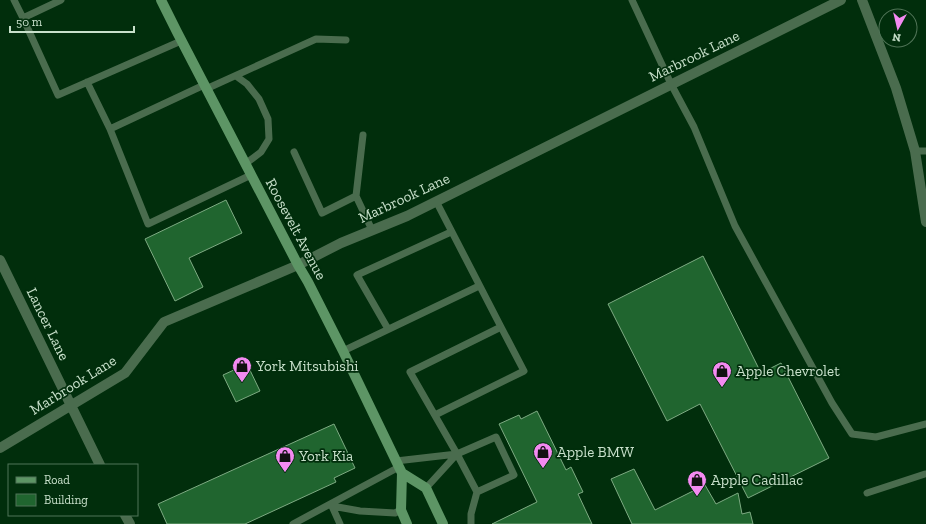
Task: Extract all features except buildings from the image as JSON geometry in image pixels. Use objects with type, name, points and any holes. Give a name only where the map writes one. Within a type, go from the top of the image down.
[{"type":"main road","name":"Roosevelt Avenue","points":[[161,0],[245,164],[308,282],[399,467],[401,510],[408,524]]},
{"type":"main road","points":[[399,467],[426,488],[443,524]]},
{"type":"street","name":"Marbrook Lane","points":[[0,448],[125,373],[164,322],[403,217],[841,0]]},
{"type":"street","points":[[862,0],[896,88],[915,151],[926,222]]},
{"type":"street","name":"Lancer Lane","points":[[0,260],[100,464]]},
{"type":"lane","points":[[14,0],[58,95],[181,41]]},
{"type":"lane","points":[[23,18],[61,0]]},
{"type":"lane","points":[[632,0],[671,84],[694,128],[735,226],[832,403],[852,434],[876,437],[926,424]]},
{"type":"lane","points":[[110,129],[205,87],[236,76],[316,39],[346,40]]},
{"type":"lane","points":[[236,76],[247,84],[259,99],[268,119],[269,139],[261,152],[245,164]]},
{"type":"lane","points":[[88,82],[110,129],[148,224],[251,175]]},
{"type":"lane","points":[[363,134],[356,196],[372,230]]},
{"type":"lane","points":[[915,151],[926,151]]},
{"type":"lane","points":[[294,152],[322,213],[356,196]]},
{"type":"lane","points":[[435,415],[524,371],[436,201]]},
{"type":"lane","points":[[388,330],[357,275],[451,232]]},
{"type":"lane","points":[[343,351],[479,286]]},
{"type":"lane","points":[[471,524],[471,514],[477,492],[410,372],[501,327]]},
{"type":"lane","points":[[293,524],[332,505],[399,467],[457,454],[496,437],[514,475],[477,492]]},
{"type":"lane","points":[[426,488],[457,454]]},
{"type":"lane","points":[[867,493],[925,474]]},
{"type":"lane","points":[[332,505],[360,511],[395,513],[401,510]]},
{"type":"lane","points":[[332,505],[340,524]]},
{"type":"place","name":"York Mitsubishi","points":[[242,383]]},
{"type":"place","name":"Apple Chevrolet","points":[[722,388]]},
{"type":"place","name":"Apple BMW","points":[[543,469]]},
{"type":"place","name":"York Kia","points":[[285,473]]},
{"type":"place","name":"Apple Cadillac","points":[[697,497]]}]
